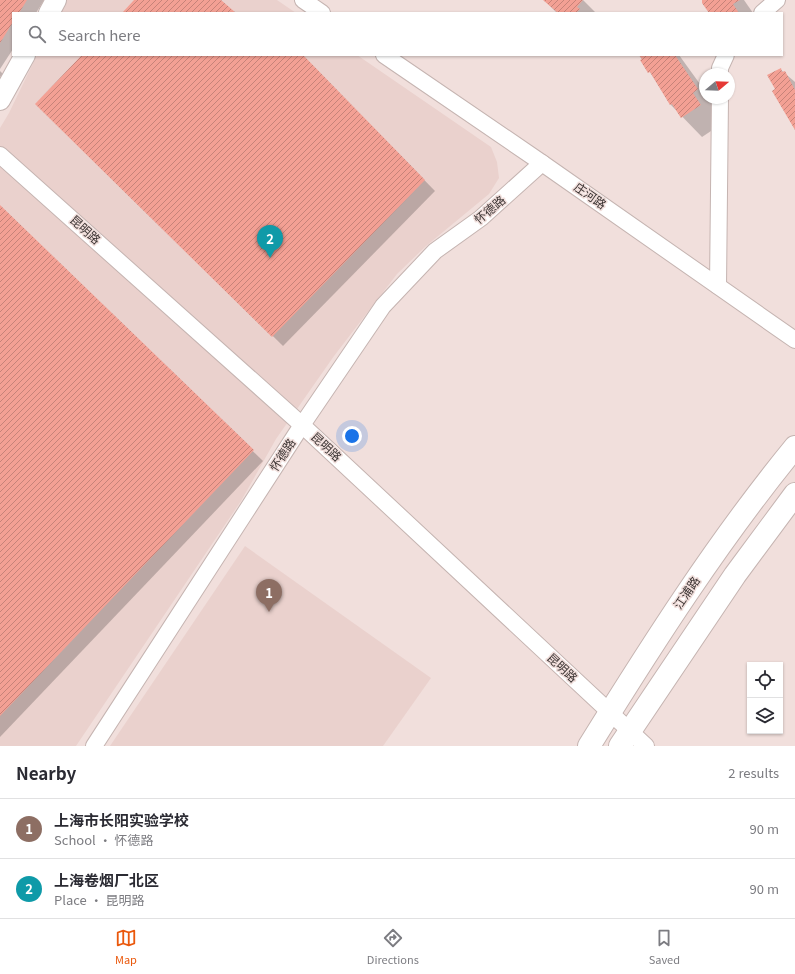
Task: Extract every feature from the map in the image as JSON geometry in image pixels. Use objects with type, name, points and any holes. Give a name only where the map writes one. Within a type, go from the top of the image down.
[{"type":"main road","name":"江浦路","points":[[589,746],[672,614],[713,554],[769,478],[795,447]]},
{"type":"main road","points":[[632,742],[735,575],[795,494]]},
{"type":"street","points":[[50,12],[56,0]]},
{"type":"street","points":[[303,0],[321,12]]},
{"type":"street","points":[[763,12],[777,0]]},
{"type":"street","points":[[0,100],[24,56]]},
{"type":"street","name":"庄河路","points":[[385,56],[542,163],[795,340]]},
{"type":"street","points":[[720,68],[726,56]]},
{"type":"street","points":[[718,286],[720,104]]},
{"type":"street","name":"昆明路","points":[[0,154],[302,425],[610,713],[632,742]]},
{"type":"street","name":"怀德路","points":[[94,746],[302,425],[383,306],[413,272],[435,251],[481,218],[542,163]]},
{"type":"shaded area","points":[[62,0],[277,0],[295,12],[56,12]]},
{"type":"shaded area","points":[[37,56],[358,56],[491,147],[497,162],[499,178],[489,194],[426,246],[397,274],[334,356],[276,439],[241,501],[76,746],[0,746],[0,128],[9,113]]},
{"type":"shaded area","points":[[245,546],[431,678],[383,746],[110,746]]},
{"type":"building","points":[[0,0],[27,0],[20,12],[12,12],[12,24],[0,43]]},
{"type":"building","points":[[134,0],[221,0],[235,12],[123,12]]},
{"type":"building","points":[[543,0],[583,0],[577,7],[580,9],[577,12],[557,12]]},
{"type":"building","points":[[702,0],[740,0],[733,4],[738,12],[708,12],[702,3]]},
{"type":"building","points":[[81,56],[304,56],[425,180],[272,337],[35,104]]},
{"type":"building","points":[[640,56],[676,56],[698,89],[693,93],[701,105],[681,118],[672,104],[670,105],[650,72],[648,73],[640,60],[642,59]]},
{"type":"building","points":[[781,68],[782,72],[785,71],[795,90],[795,130],[772,91],[775,89],[767,75]]},
{"type":"building","points":[[0,205],[254,450],[0,716]]},
{"type":"place","name":"上海卷烟厂北区","points":[[270,258]]},
{"type":"place","name":"上海市长阳实验学校","points":[[269,612]]}]
